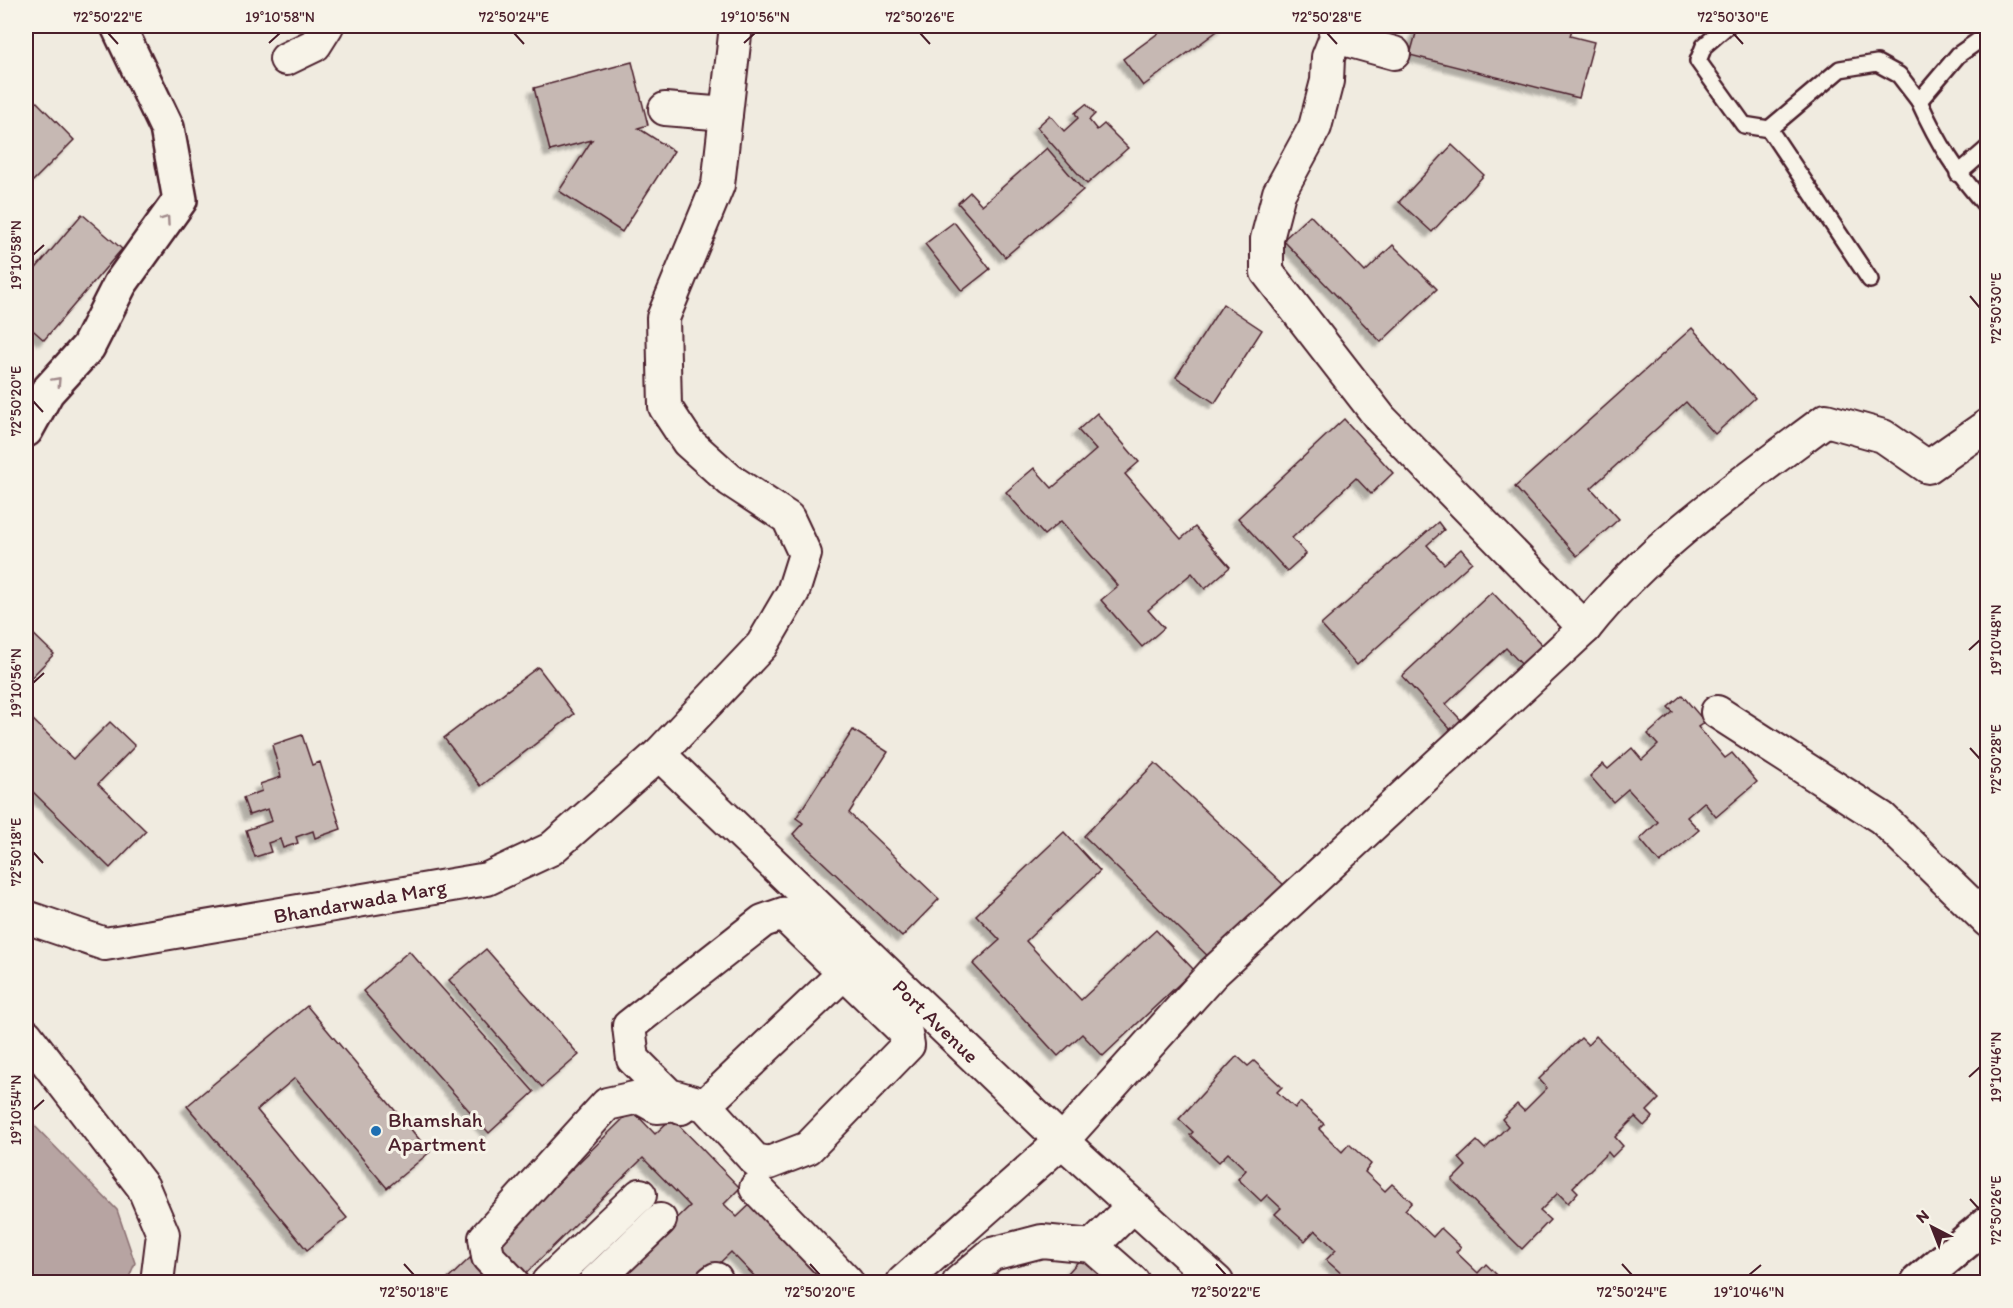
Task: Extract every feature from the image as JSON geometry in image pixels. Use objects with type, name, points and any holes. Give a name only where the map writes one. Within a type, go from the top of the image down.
[{"type":"street","points":[[26,430],[46,392],[88,346],[120,284],[180,200],[167,128],[118,26]]},
{"type":"street","points":[[286,59],[315,45],[327,26]]},
{"type":"street","name":"Bhandarwada Marg","points":[[26,917],[105,944],[487,879],[551,849],[659,754],[762,645],[794,592],[806,554],[788,518],[730,480],[688,442],[665,407],[663,318],[718,185],[736,26]]},
{"type":"street","points":[[1394,53],[1335,31],[1315,128],[1279,193],[1267,239],[1267,272],[1380,419],[1585,628]]},
{"type":"street","points":[[665,109],[726,114]]},
{"type":"street","points":[[903,1282],[1062,1141],[1213,973],[1585,628],[1613,593],[1726,495],[1826,420],[1883,436],[1928,466],[1988,425]]},
{"type":"street","points":[[1718,712],[1882,818],[1988,921]]},
{"type":"street","name":"Port Avenue","points":[[659,754],[854,964],[1062,1141],[1217,1282]]},
{"type":"street","points":[[783,914],[854,964],[906,1033],[908,1045],[808,1148],[769,1163],[754,1160],[705,1105],[669,1095],[633,1059],[628,1026],[763,921],[783,914]]},
{"type":"street","points":[[705,1105],[854,964]]},
{"type":"street","points":[[26,1035],[143,1186],[164,1234],[157,1282]]},
{"type":"street","points":[[512,1282],[488,1257],[485,1238],[607,1104],[639,1097],[657,1107],[678,1105],[723,1152]]},
{"type":"street","points":[[756,1188],[847,1282]]},
{"type":"street","points":[[548,1282],[640,1194]]},
{"type":"street","points":[[1092,1246],[1133,1206]]},
{"type":"street","points":[[595,1282],[660,1220]]},
{"type":"street","points":[[1918,1282],[1988,1222]]},
{"type":"street","points":[[959,1282],[992,1254],[1042,1241],[1092,1246],[1133,1282]]},
{"type":"lane","points":[[1726,26],[1704,46],[1698,60],[1744,125],[1769,129],[1870,280]]},
{"type":"lane","points":[[1919,101],[1959,55],[1988,34]]},
{"type":"lane","points":[[1769,129],[1839,69],[1877,63],[1899,75],[1919,101],[1933,133],[1958,174],[1988,208]]},
{"type":"lane","points":[[1958,174],[1988,148]]},
{"type":"shaded area","points":[[26,1117],[117,1210],[135,1263],[127,1282],[26,1282]]},
{"type":"building","points":[[1168,26],[1224,26],[1143,86],[1123,59]]},
{"type":"building","points":[[1418,26],[1573,26],[1570,36],[1594,42],[1579,98],[1410,55]]},
{"type":"building","points":[[632,62],[648,125],[638,128],[674,151],[622,232],[559,191],[592,140],[550,151],[534,88]]},
{"type":"building","points":[[35,100],[74,140],[26,188],[26,109]]},
{"type":"building","points":[[1086,104],[1095,114],[1089,120],[1097,130],[1104,124],[1128,148],[1087,184],[1037,127],[1050,115],[1064,131],[1078,118],[1075,113]]},
{"type":"building","points":[[1452,145],[1484,175],[1432,232],[1399,202]]},
{"type":"building","points":[[1047,148],[1083,190],[1005,257],[958,203],[970,192],[982,205]]},
{"type":"building","points":[[82,214],[122,249],[44,340],[26,324],[26,280]]},
{"type":"building","points":[[1310,215],[1365,272],[1393,245],[1437,289],[1381,342],[1283,240]]},
{"type":"building","points":[[954,222],[990,269],[962,291],[925,244]]},
{"type":"building","points":[[1223,304],[1262,330],[1215,403],[1176,377]]},
{"type":"building","points":[[1692,328],[1755,398],[1715,434],[1686,402],[1591,488],[1619,519],[1577,556],[1515,487]]},
{"type":"building","points":[[1097,413],[1139,462],[1125,474],[1181,539],[1195,527],[1230,567],[1205,589],[1192,573],[1148,610],[1164,628],[1142,647],[1101,600],[1118,586],[1061,521],[1044,535],[1006,492],[1034,468],[1052,488],[1096,450],[1078,430]]},
{"type":"building","points":[[1344,419],[1393,473],[1371,494],[1356,478],[1292,538],[1306,554],[1287,571],[1238,518]]},
{"type":"building","points":[[1438,522],[1444,530],[1427,545],[1444,564],[1461,549],[1472,562],[1357,665],[1321,625]]},
{"type":"building","points":[[1492,592],[1546,649],[1525,668],[1506,648],[1446,704],[1461,720],[1451,730],[1402,676]]},
{"type":"building","points":[[26,627],[54,654],[26,683]]},
{"type":"building","points":[[538,667],[574,714],[481,786],[444,738]]},
{"type":"building","points":[[1682,695],[1705,722],[1698,727],[1725,758],[1732,753],[1757,782],[1716,817],[1704,802],[1687,817],[1699,830],[1660,863],[1640,839],[1658,822],[1628,789],[1613,802],[1590,776],[1603,764],[1608,769],[1632,748],[1642,760],[1658,745],[1648,734],[1673,712],[1668,707]]},
{"type":"building","points":[[26,713],[73,759],[110,722],[135,746],[98,784],[146,831],[110,868],[26,785]]},
{"type":"building","points":[[853,730],[888,752],[849,813],[939,899],[902,937],[793,834],[803,823],[796,818]]},
{"type":"building","points":[[302,735],[312,765],[320,762],[341,829],[315,838],[313,831],[296,837],[298,843],[283,848],[280,839],[268,843],[271,852],[255,857],[246,830],[272,821],[268,809],[249,815],[243,798],[262,791],[260,784],[281,777],[272,745]]},
{"type":"building","points":[[1155,763],[1286,887],[1214,962],[1084,836]]},
{"type":"building","points":[[1064,832],[1100,871],[1026,941],[1081,1000],[1156,930],[1194,970],[1103,1056],[1082,1034],[1058,1056],[973,964],[1000,940],[976,915]]},
{"type":"building","points":[[486,949],[579,1055],[542,1087],[449,980]]},
{"type":"building","points":[[409,951],[534,1092],[489,1133],[363,991]]},
{"type":"building","name":"Bhamshah Apartment","points":[[307,1006],[430,1152],[387,1188],[295,1078],[257,1110],[347,1218],[307,1250],[187,1106]]},
{"type":"building","points":[[1596,1036],[1659,1099],[1647,1111],[1653,1117],[1644,1126],[1635,1117],[1615,1137],[1623,1146],[1612,1157],[1608,1152],[1573,1187],[1578,1192],[1568,1203],[1558,1193],[1540,1211],[1550,1220],[1522,1249],[1452,1180],[1466,1166],[1459,1158],[1477,1141],[1485,1149],[1508,1126],[1502,1119],[1517,1104],[1524,1111],[1547,1088],[1539,1079],[1581,1038],[1588,1045]]},
{"type":"building","points":[[1237,1056],[1248,1066],[1254,1061],[1282,1087],[1277,1092],[1295,1108],[1300,1102],[1324,1124],[1319,1129],[1342,1152],[1349,1144],[1371,1164],[1365,1172],[1385,1191],[1392,1184],[1412,1202],[1405,1210],[1433,1237],[1441,1228],[1461,1247],[1456,1252],[1478,1273],[1486,1264],[1504,1282],[1363,1282],[1358,1278],[1351,1282],[1326,1260],[1336,1250],[1315,1230],[1305,1241],[1275,1214],[1281,1208],[1267,1195],[1261,1201],[1238,1179],[1246,1170],[1228,1153],[1219,1162],[1190,1135],[1193,1132],[1179,1119]]},
{"type":"building","points":[[632,1110],[655,1134],[672,1118],[740,1188],[724,1204],[737,1217],[757,1198],[834,1282],[760,1282],[731,1252],[700,1282],[611,1282],[690,1206],[643,1158],[526,1273],[497,1243]]},
{"type":"building","points":[[1083,1256],[1113,1282],[1060,1282]]},
{"type":"building","points":[[470,1258],[493,1282],[445,1282]]},
{"type":"building","points":[[988,1266],[1006,1282],[969,1282]]},
{"type":"place","name":"Bhamshah Apartment","points":[[376,1131]]}]
